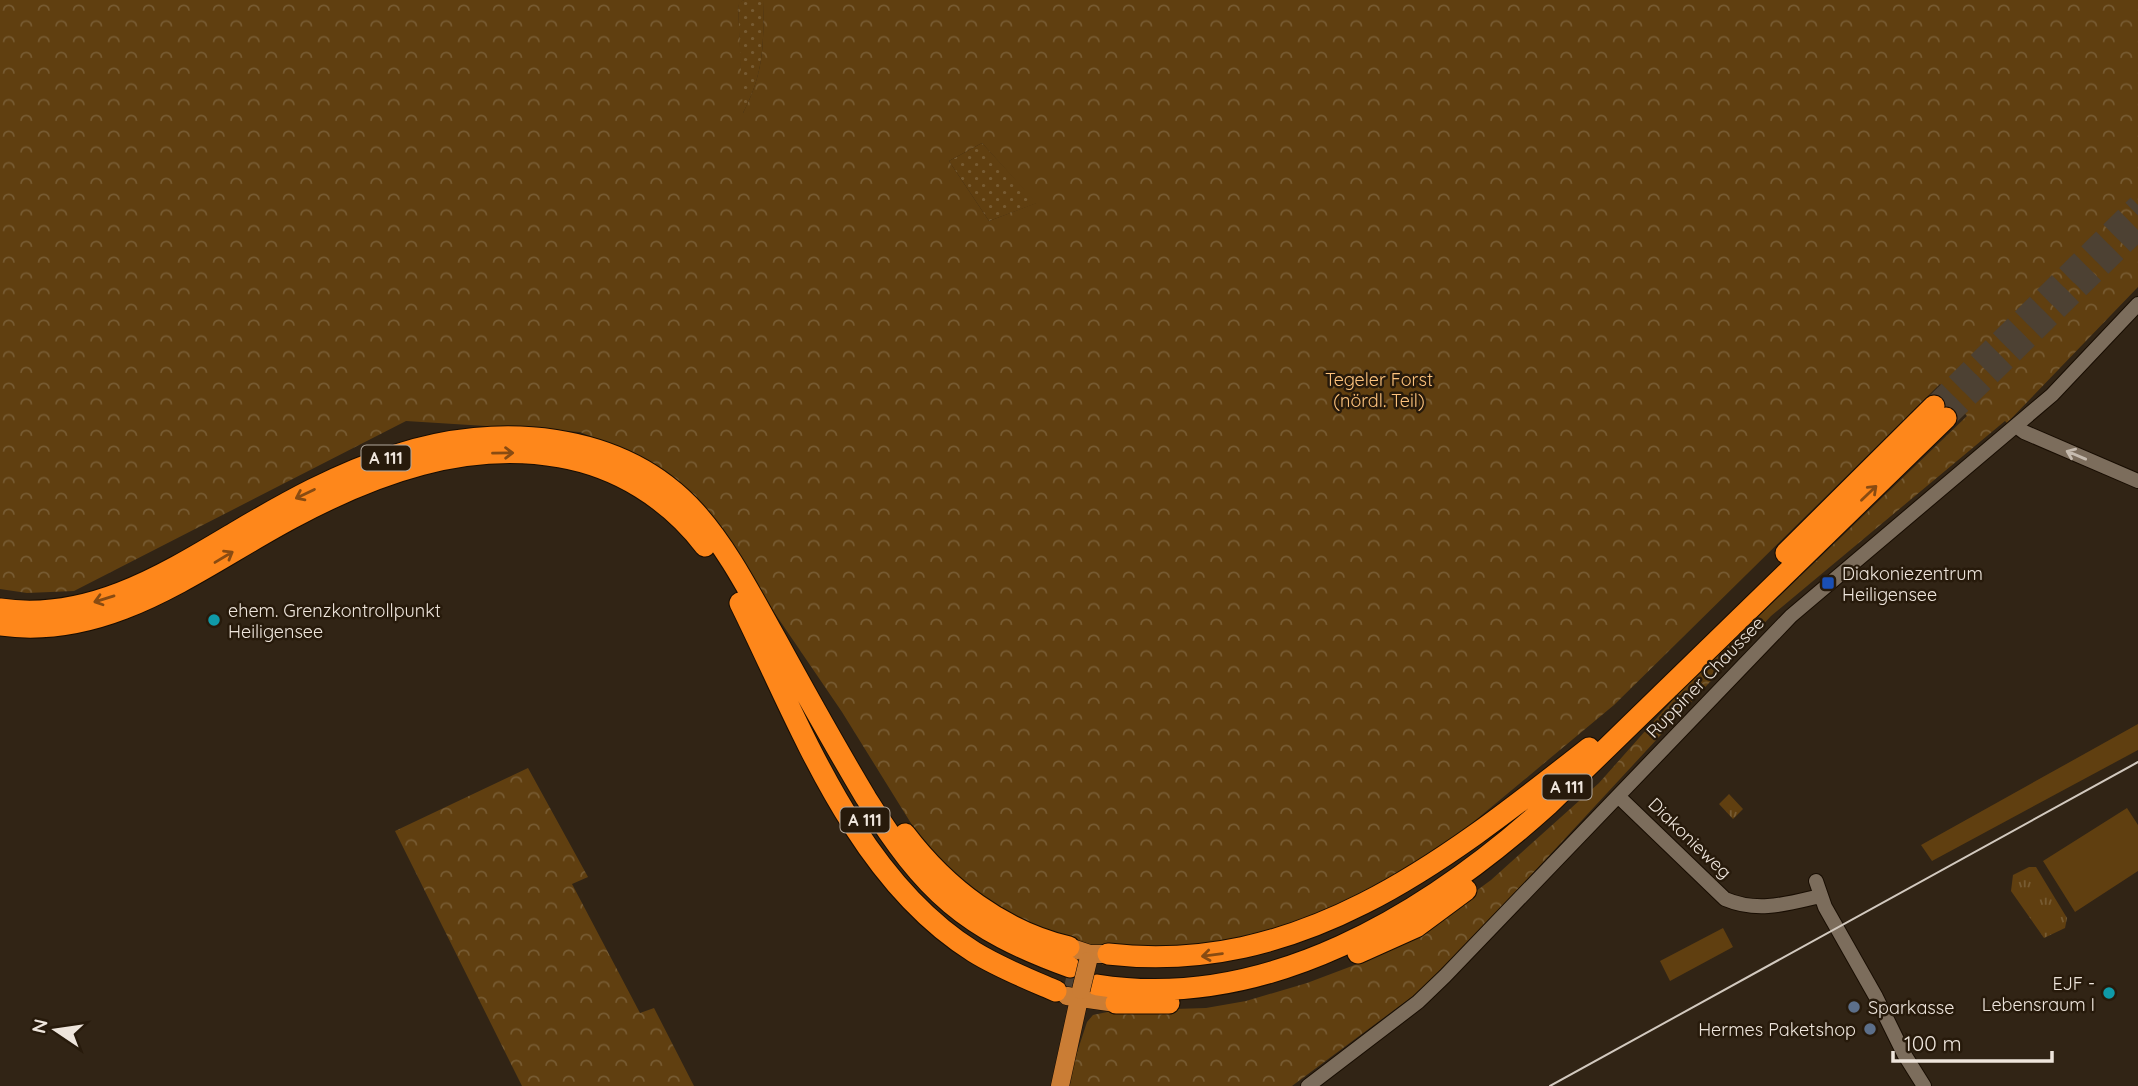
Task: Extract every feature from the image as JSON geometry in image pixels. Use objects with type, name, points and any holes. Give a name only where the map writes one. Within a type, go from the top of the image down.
[{"type":"highway","name":"A 111","points":[[0,609],[51,611],[122,593],[163,574],[292,500],[360,468],[426,446],[485,437],[543,438],[574,443],[632,464],[664,484],[694,511],[726,551],[740,588],[855,805],[914,885],[955,923],[993,948],[1082,973],[1148,990],[1233,981],[1315,956],[1388,923],[1461,878],[1511,839],[1651,706],[1940,412],[1589,748],[1436,862],[1336,918],[1273,942],[1229,952],[1160,958],[1082,973]]},
{"type":"highway","name":"A 111","points":[[0,625],[56,626],[122,610],[215,563],[291,518],[368,481],[443,459],[489,453],[527,453],[575,460],[634,483],[682,520],[740,588]]},
{"type":"highway","points":[[740,588],[907,836],[959,892],[991,915],[1030,936],[1082,973]]},
{"type":"highway","points":[[1116,1003],[1188,1003],[1252,991],[1326,968],[1416,927],[1459,896],[1549,815],[1596,770],[1651,706]]},
{"type":"main road","points":[[1082,973],[1116,1003]]},
{"type":"main road","points":[[1060,1086],[1082,973]]},
{"type":"street","name":"Ruppiner Chaussee","points":[[1308,1086],[1418,1002],[1791,616],[2016,426],[2066,381],[2138,304]]},
{"type":"street","points":[[2016,426],[2024,432],[2138,481]]},
{"type":"street","name":"Diakonieweg","points":[[1618,796],[1725,899],[1745,908],[1758,908],[1818,889],[1904,1054],[1924,1086]]},
{"type":"green space","name":"Tegeler Forst (nördl. Teil)","points":[[0,0],[744,0],[738,4],[743,113],[759,71],[763,0],[2138,0],[2138,287],[2007,423],[2005,421],[1771,616],[1433,981],[1292,1086],[1066,1086],[1087,1022],[1093,1015],[1112,1011],[1206,1008],[1246,1001],[1307,983],[1360,963],[1434,922],[1491,880],[1599,783],[1679,693],[1967,416],[1940,384],[1614,705],[1465,829],[1395,876],[1310,918],[1207,947],[1095,946],[1047,934],[964,887],[927,849],[842,712],[697,499],[673,477],[635,455],[580,432],[406,421],[74,591],[27,593],[0,589]],"holes":[[[982,143],[1036,203],[989,221],[949,161]]]},
{"type":"green space","points":[[744,0],[763,0],[763,31],[759,72],[742,115],[738,3]]},
{"type":"green space","points":[[982,143],[1037,203],[989,221],[949,161]]},
{"type":"green space","points":[[2138,724],[2138,750],[1932,861],[1921,845]]},
{"type":"green space","points":[[528,768],[588,877],[572,884],[640,1013],[654,1008],[694,1086],[522,1086],[395,831]]},
{"type":"green space","points":[[1729,794],[1743,809],[1733,819],[1719,804]]},
{"type":"green space","points":[[2127,808],[2138,825],[2138,871],[2075,912],[2043,861]]},
{"type":"green space","points":[[2029,867],[2036,867],[2067,918],[2065,928],[2044,938],[2011,891],[2013,875]]},
{"type":"green space","points":[[1723,928],[1733,947],[1670,981],[1660,961]]},
{"type":"green space","points":[[1230,958],[1168,968],[1102,965],[1102,960]]},
{"type":"tunnel","points":[[1934,406],[2138,205]]},
{"type":"tunnel","points":[[1946,418],[2138,230]]},
{"type":"tunnel","points":[[1066,978],[1097,985]]},
{"type":"tram line","points":[[1550,1086],[2138,762]]},
{"type":"place","name":"Diakoniezentrum Heiligensee","points":[[1828,583]]},
{"type":"place","name":"ehem. Grenzkontrollpunkt Heiligensee","points":[[214,620]]},
{"type":"place","name":"EJF - Lebensraum I","points":[[2109,993]]},
{"type":"place","name":"Sparkasse","points":[[1854,1007]]},
{"type":"place","name":"Hermes Paketshop","points":[[1870,1029]]}]
